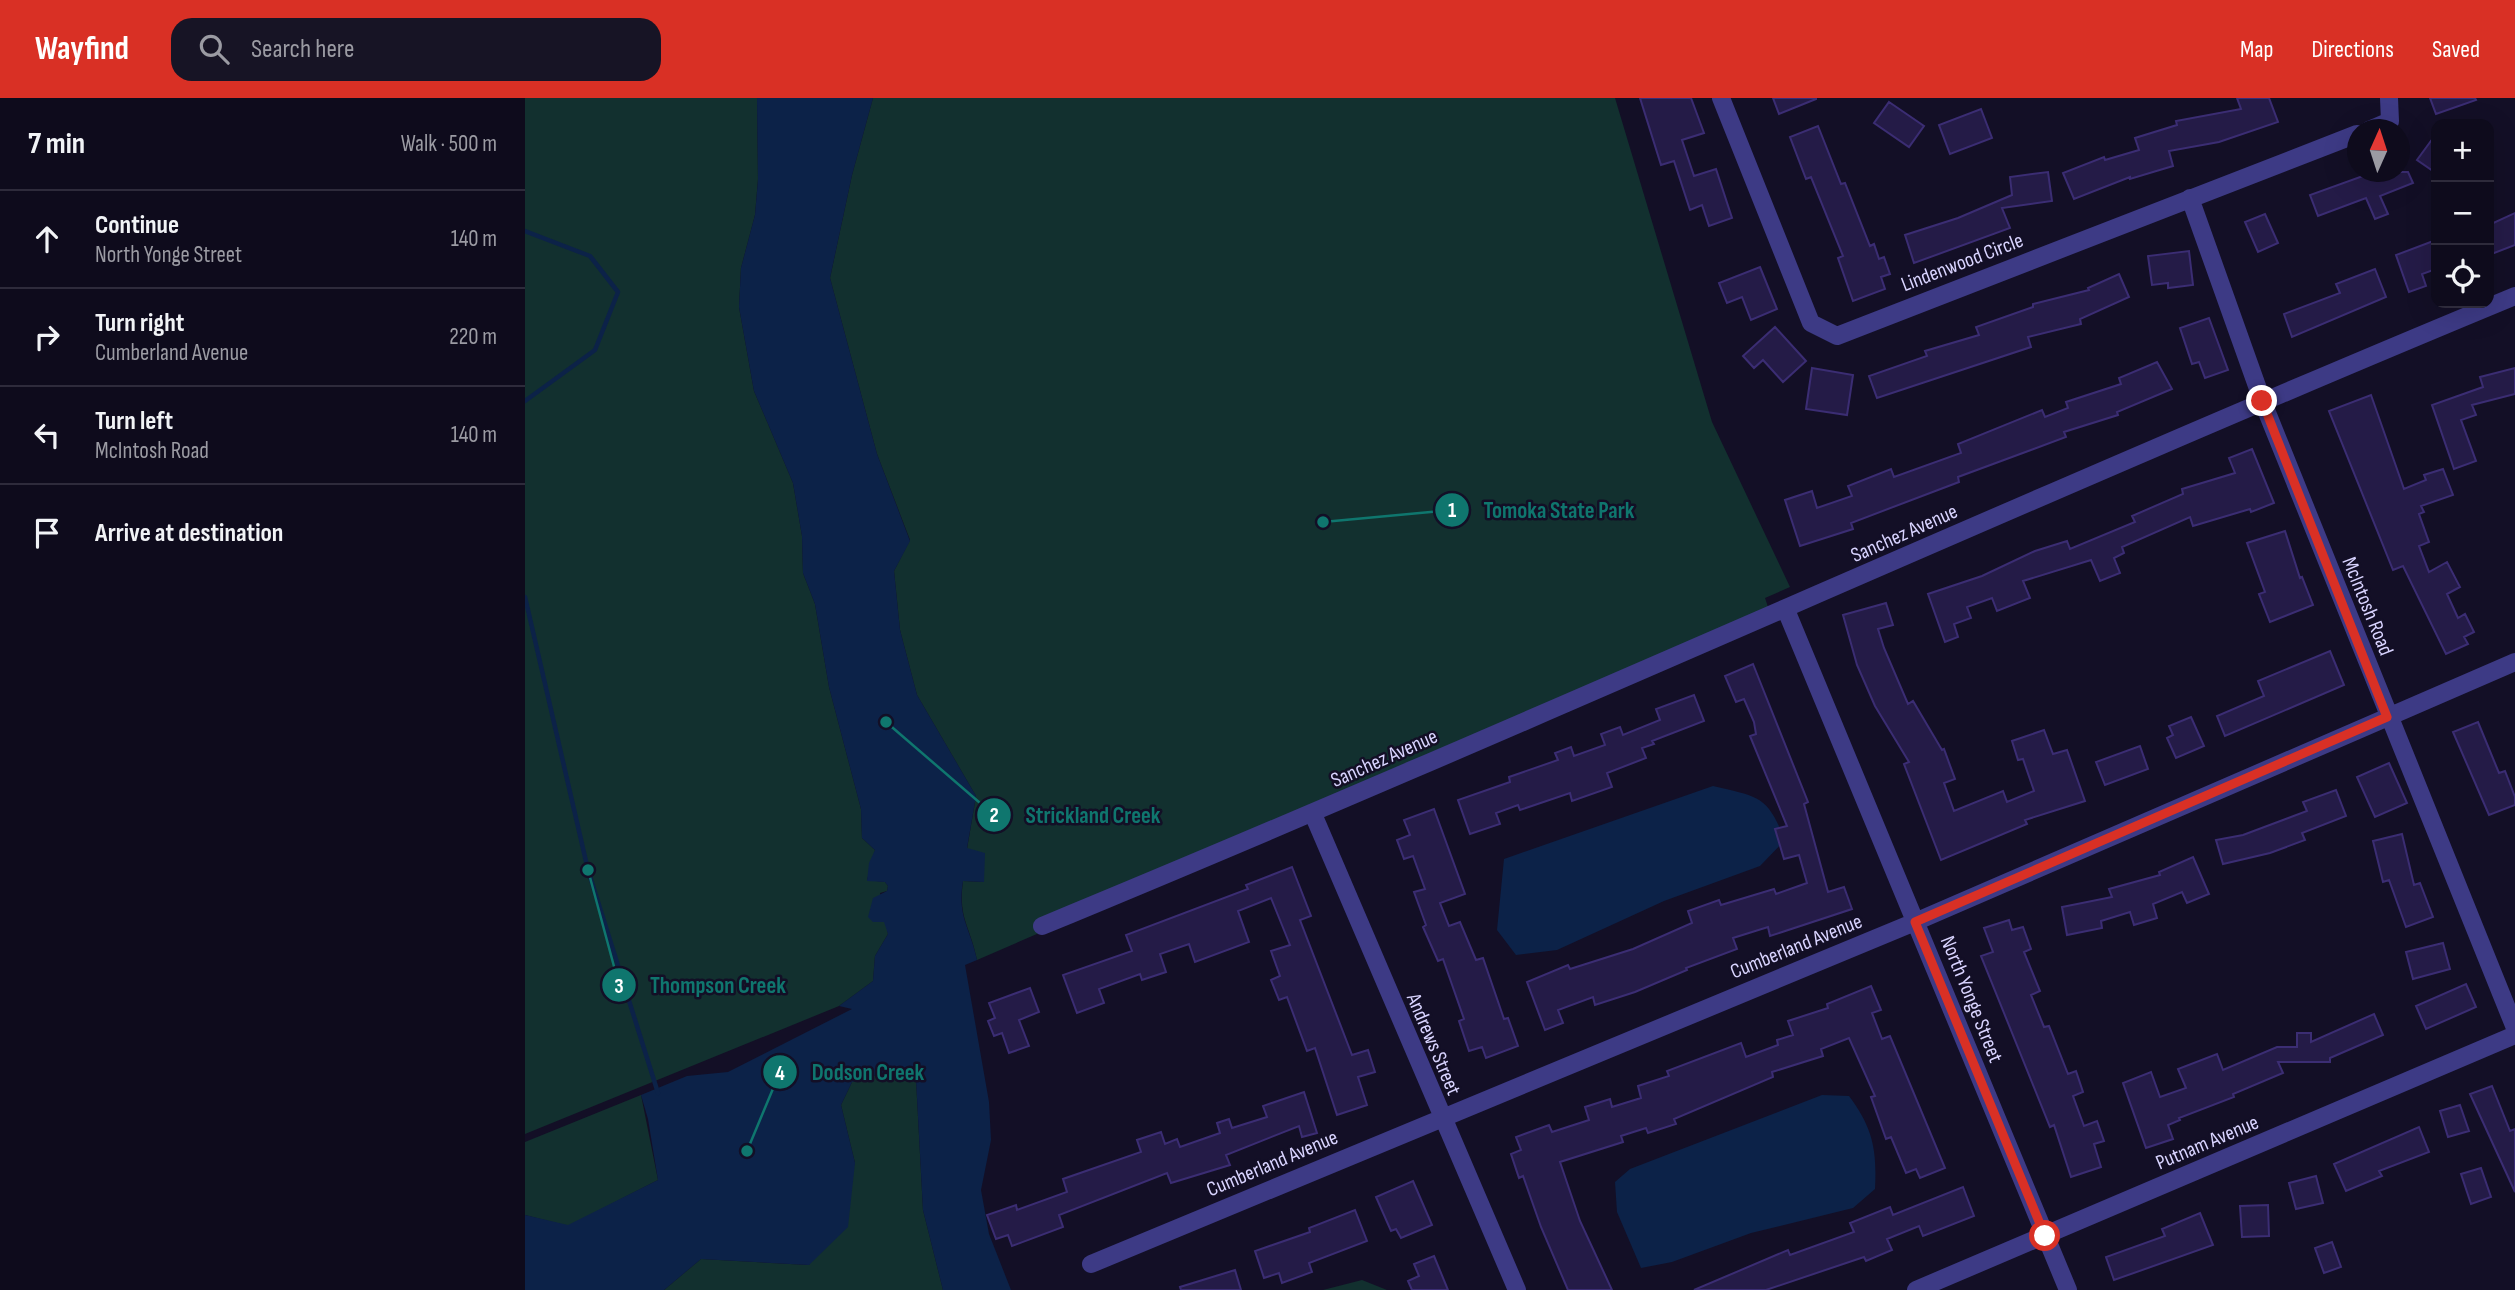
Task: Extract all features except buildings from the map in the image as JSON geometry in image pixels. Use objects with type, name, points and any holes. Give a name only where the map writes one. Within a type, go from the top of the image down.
[{"type":"street","name":"Lindenwood Circle","points":[[1721,98],[1811,323],[1837,336],[2347,138]]},
{"type":"street","points":[[2389,98],[2390,119]]},
{"type":"street","name":"McIntosh Road","points":[[2190,198],[2262,401],[2387,717],[2515,1028]]},
{"type":"street","name":"Sanchez Avenue","points":[[1042,926],[1313,814],[2262,401],[2515,296]]},
{"type":"street","name":"North Yonge Street","points":[[1786,610],[2068,1290]]},
{"type":"street","name":"Cumberland Avenue","points":[[1091,1264],[1440,1116],[1915,922],[2515,662]]},
{"type":"street","name":"Andrews Street","points":[[1313,814],[1440,1116],[1517,1290]]},
{"type":"street","name":"Putnam Avenue","points":[[1916,1290],[2515,1035]]},
{"type":"green space","points":[[525,98],[757,98],[758,179],[755,215],[741,268],[739,307],[754,391],[793,483],[802,536],[803,573],[815,604],[829,687],[861,809],[862,838],[875,850],[867,880],[885,882],[888,886],[887,891],[880,893],[888,934],[875,956],[873,981],[839,1006],[525,1134]]},
{"type":"green space","points":[[873,98],[1615,98],[1712,422],[1790,587],[1765,598],[1771,616],[977,960],[962,904],[963,881],[984,882],[967,849],[976,796],[917,695],[900,630],[894,571],[910,540],[877,454],[830,278],[852,175]]},
{"type":"green space","points":[[893,1070],[916,1079],[923,1210],[943,1290],[664,1290],[701,1259],[809,1265],[855,1163],[841,1105],[852,1082]]},
{"type":"green space","points":[[641,1095],[658,1180],[568,1226],[525,1215],[525,1142]]},
{"type":"green space","points":[[1362,1280],[1387,1290],[1323,1290]]},
{"type":"water","points":[[757,98],[873,98],[852,175],[830,278],[877,454],[910,541],[894,571],[900,630],[917,695],[976,796],[967,848],[985,853],[984,882],[963,881],[963,913],[977,960],[965,965],[989,1102],[991,1140],[981,1190],[989,1234],[1011,1290],[943,1290],[923,1210],[916,1079],[893,1070],[852,1082],[841,1105],[855,1163],[848,1227],[809,1265],[701,1259],[664,1290],[525,1290],[525,1215],[568,1225],[658,1180],[648,1119],[641,1095],[687,1076],[728,1072],[852,1009],[839,1006],[873,981],[875,956],[888,934],[884,922],[873,922],[868,917],[873,898],[887,891],[888,886],[885,882],[867,881],[869,863],[875,850],[862,838],[861,809],[829,687],[815,604],[803,573],[802,536],[793,483],[754,391],[739,307],[741,268],[755,215],[758,180]]},
{"type":"water","points":[[1713,786],[1751,796],[1773,814],[1785,840],[1760,866],[1664,901],[1557,950],[1516,955],[1497,930],[1504,859]]},
{"type":"water","points":[[1822,1095],[1849,1096],[1857,1108],[1872,1140],[1875,1189],[1853,1208],[1751,1233],[1672,1262],[1641,1268],[1617,1212],[1615,1182],[1630,1169]]},
{"type":"waterway","points":[[525,231],[590,256],[618,292],[595,350],[525,401]]},
{"type":"waterway","points":[[525,597],[588,870],[658,1093]]},
{"type":"place","name":"Tomoka State Park","points":[[1323,522]]},
{"type":"place","name":"Strickland Creek","points":[[886,722]]},
{"type":"place","name":"Thompson Creek","points":[[588,870]]},
{"type":"place","name":"Dodson Creek","points":[[747,1151]]},
{"type":"route","points":[[2045,1236],[1915,922],[2387,717],[2262,401]]}]
